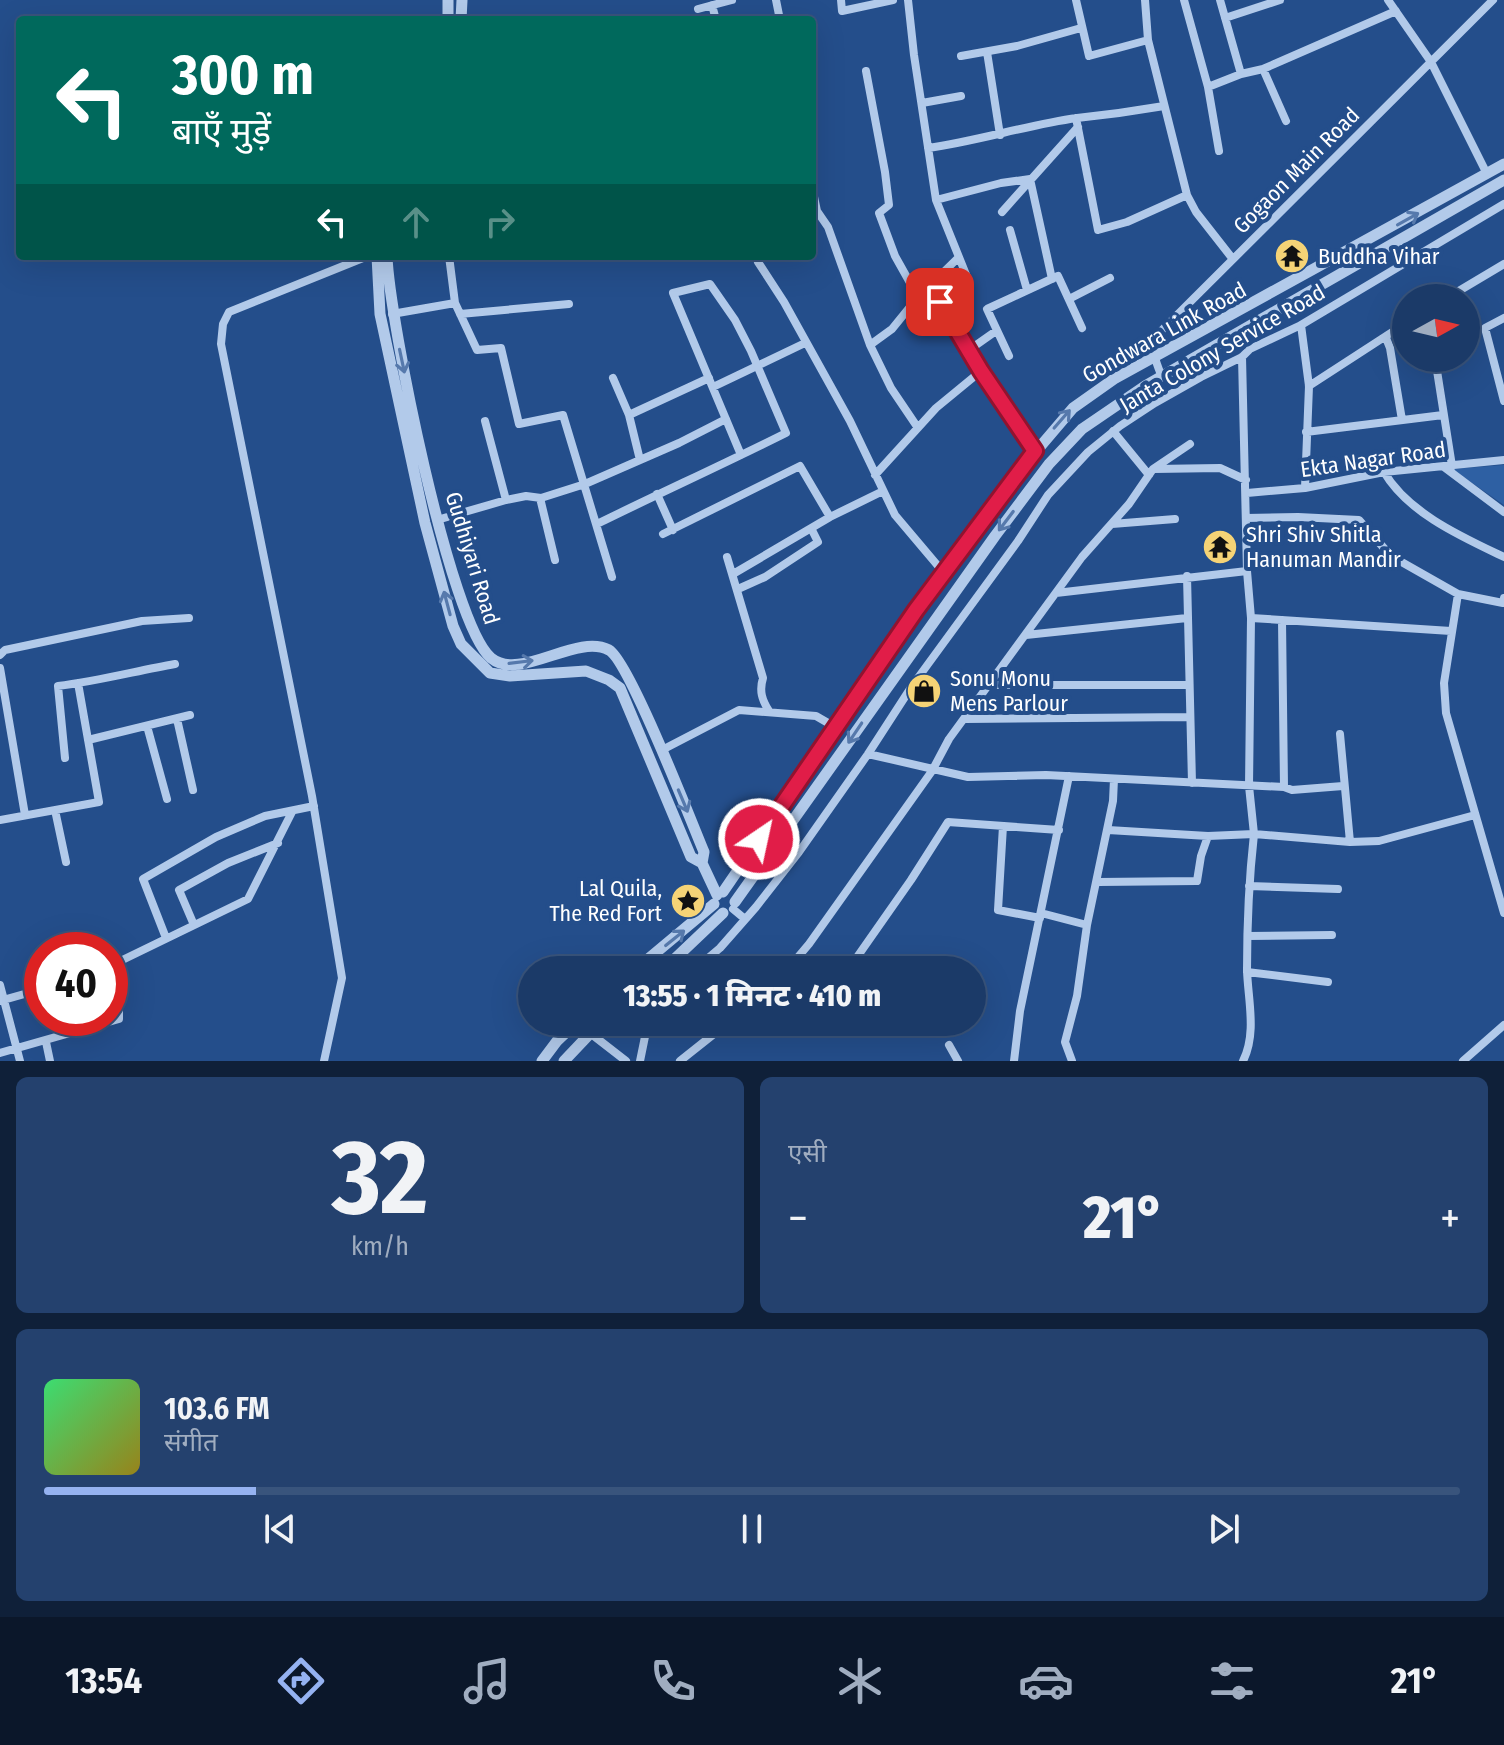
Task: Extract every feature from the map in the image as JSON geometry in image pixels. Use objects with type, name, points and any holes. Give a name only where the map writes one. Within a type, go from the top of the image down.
[{"type":"street","points":[[841,0],[842,11],[893,0]]},
{"type":"street","points":[[908,0],[936,200],[969,282]]},
{"type":"street","points":[[1076,0],[1089,56],[1148,40]]},
{"type":"street","points":[[1145,0],[1148,40],[1187,195],[1196,212],[1232,258]]},
{"type":"street","points":[[1184,0],[1208,87],[1219,151]]},
{"type":"street","points":[[1220,0],[1241,74]]},
{"type":"street","points":[[1225,18],[1280,0]]},
{"type":"street","points":[[1388,0],[1431,62],[1487,174]]},
{"type":"street","points":[[698,9],[726,1]]},
{"type":"street","name":"Gogaon Main Road","points":[[1154,358],[1156,336],[1489,1]]},
{"type":"street","points":[[712,5],[715,16]]},
{"type":"street","points":[[1208,87],[1263,69],[1396,11]]},
{"type":"street","points":[[961,56],[1081,28]]},
{"type":"street","points":[[987,52],[1000,135]]},
{"type":"street","points":[[1263,69],[1286,121]]},
{"type":"street","points":[[866,71],[889,205],[879,213],[895,256],[918,297]]},
{"type":"street","points":[[922,103],[961,96]]},
{"type":"street","points":[[928,148],[1164,106]]},
{"type":"street","points":[[1002,212],[1077,123]]},
{"type":"street","points":[[1077,123],[1098,230],[1127,222],[1187,195]]},
{"type":"street","name":"Gondwara Link Road","points":[[724,903],[835,727],[1035,451],[1073,408],[1114,379],[1504,164]]},
{"type":"street","points":[[936,200],[1001,183],[1030,179]]},
{"type":"street","points":[[1030,179],[1052,279]]},
{"type":"street","name":"Gondwara Link Road","points":[[724,903],[1049,464],[1082,429],[1162,377],[1504,180]]},
{"type":"street","name":"Janta Colony Service Road","points":[[711,956],[799,852],[1048,495],[1088,452],[1155,403],[1242,357],[1250,349],[1301,325],[1504,204]]},
{"type":"street","points":[[816,206],[828,227],[870,345],[891,388],[918,428]]},
{"type":"street","points":[[1010,230],[1027,290]]},
{"type":"street","points":[[870,345],[892,329],[918,297],[958,258]]},
{"type":"street","points":[[324,1061],[342,978],[314,806],[221,344],[223,324],[229,312],[358,260]]},
{"type":"street","name":"Gudhiyari Road","points":[[377,260],[380,314],[425,523],[461,644],[490,673],[510,676],[586,671],[620,688],[691,857],[702,863],[724,903]]},
{"type":"street","name":"Gudhiyari Road","points":[[387,260],[392,314],[437,520],[469,625],[480,645],[500,663],[515,664],[582,648],[610,650],[622,664],[662,750],[704,852],[702,863]]},
{"type":"street","points":[[450,260],[455,303],[477,350],[501,348],[519,424],[563,415],[612,577]]},
{"type":"street","points":[[758,262],[784,302],[850,421],[895,515],[944,573]]},
{"type":"street","points":[[1470,284],[1504,264]]},
{"type":"street","points":[[1009,356],[987,309],[1058,276],[1082,328]]},
{"type":"street","points":[[1069,299],[1110,278]]},
{"type":"street","points":[[597,524],[657,494],[741,455],[786,433],[735,320],[710,284],[673,293],[741,455]]},
{"type":"street","points":[[930,285],[981,371],[1035,451]]},
{"type":"street","points":[[392,314],[455,303]]},
{"type":"street","points":[[460,314],[569,304]]},
{"type":"street","points":[[1504,318],[1485,328],[1504,401]]},
{"type":"street","points":[[1301,325],[1309,386],[1305,488]]},
{"type":"street","points":[[969,350],[996,331]]},
{"type":"street","points":[[1309,386],[1392,334]]},
{"type":"street","points":[[1386,338],[1402,420]]},
{"type":"street","points":[[629,415],[757,366],[805,343]]},
{"type":"street","points":[[1242,357],[1251,618],[1249,786],[1254,834],[1249,886],[1247,972],[1250,1047],[1247,1059]]},
{"type":"street","points":[[1154,358],[1162,377]]},
{"type":"street","points":[[875,475],[936,408],[981,371]]},
{"type":"street","points":[[1437,372],[1448,466],[1504,512]]},
{"type":"street","points":[[613,378],[629,415],[640,460]]},
{"type":"street","points":[[1306,432],[1443,415]]},
{"type":"street","points":[[437,520],[506,500],[526,496],[540,498],[585,484],[726,419]]},
{"type":"street","points":[[485,421],[506,500]]},
{"type":"street","points":[[1113,431],[1151,472]]},
{"type":"street","points":[[799,956],[932,771],[949,739],[1082,557],[1151,472],[1190,444]]},
{"type":"street","name":"Ekta Nagar Road","points":[[1247,493],[1305,488],[1384,472],[1504,460]]},
{"type":"street","points":[[663,534],[800,466],[830,517]]},
{"type":"street","points":[[1151,472],[1220,468],[1246,480]]},
{"type":"street","points":[[1384,472],[1392,485],[1448,530],[1504,557]]},
{"type":"street","points":[[733,574],[830,517],[883,491]]},
{"type":"street","points":[[657,494],[673,530]]},
{"type":"street","points":[[540,498],[555,560]]},
{"type":"street","points":[[1246,518],[1359,520],[1391,556],[1458,594],[1503,603],[1504,598]]},
{"type":"street","points":[[1111,524],[1175,519]]},
{"type":"street","points":[[738,589],[765,577],[818,542],[811,528]]},
{"type":"street","points":[[727,557],[763,678],[760,687],[763,701],[769,711]]},
{"type":"street","points":[[1056,593],[1247,571]]},
{"type":"street","points":[[1187,576],[1192,783]]},
{"type":"street","points":[[1458,594],[1444,683],[1446,713],[1504,913]]},
{"type":"street","points":[[0,655],[5,650],[142,621],[189,618]]},
{"type":"street","points":[[1026,635],[1187,618]]},
{"type":"street","points":[[1251,618],[1451,631]]},
{"type":"street","points":[[1282,620],[1284,787]]},
{"type":"street","points":[[456,631],[469,625]]},
{"type":"street","points":[[65,758],[58,686],[175,664]]},
{"type":"street","points":[[0,668],[25,815]]},
{"type":"street","points":[[0,820],[99,802],[78,683]]},
{"type":"street","points":[[990,685],[1189,685]]},
{"type":"street","points":[[662,750],[739,710],[816,716],[835,727]]},
{"type":"street","points":[[88,740],[190,715]]},
{"type":"street","points":[[965,719],[1190,717]]},
{"type":"street","points":[[177,719],[193,790]]},
{"type":"street","points":[[147,726],[167,799]]},
{"type":"street","points":[[1340,734],[1350,842]]},
{"type":"street","points":[[868,754],[968,777],[1069,776],[1284,787],[1292,790],[1343,786]]},
{"type":"street","points":[[1014,1061],[1020,1011],[1069,776]]},
{"type":"street","points":[[1072,1061],[1065,1042],[1077,996],[1087,925],[1108,830],[1114,779]]},
{"type":"street","points":[[166,938],[143,879],[216,837],[265,816],[314,806]]},
{"type":"street","points":[[55,810],[66,862]]},
{"type":"street","points":[[128,958],[248,899],[292,812]]},
{"type":"street","points":[[1108,830],[1379,841],[1475,815]]},
{"type":"street","points":[[858,956],[948,822],[1059,830]]},
{"type":"street","points":[[1003,826],[998,910],[1087,925]]},
{"type":"street","points":[[1098,882],[1197,881],[1208,836]]},
{"type":"street","points":[[194,925],[179,890],[228,863],[278,843]]},
{"type":"street","points":[[1249,886],[1338,889]]},
{"type":"street","points":[[724,903],[745,919]]},
{"type":"street","points":[[654,956],[724,903]]},
{"type":"street","points":[[676,956],[724,903]]},
{"type":"street","points":[[1248,936],[1332,935]]},
{"type":"street","points":[[1247,972],[1328,982]]},
{"type":"street","points":[[0,985],[20,1061]]},
{"type":"street","points":[[2,1000],[24,994]]},
{"type":"street","points":[[1495,1033],[1504,1014]]},
{"type":"street","points":[[1463,1061],[1504,1025]]},
{"type":"street","points":[[0,1053],[65,1036]]},
{"type":"street","points":[[542,1061],[562,1036]]},
{"type":"street","points":[[564,1061],[587,1036]]},
{"type":"street","points":[[594,1036],[626,1061]]},
{"type":"street","points":[[640,1061],[645,1036]]},
{"type":"street","points":[[680,1061],[711,1036]]},
{"type":"street","points":[[46,1042],[50,1061]]},
{"type":"street","points":[[949,1045],[958,1061]]},
{"type":"shaded area","points":[[1504,465],[1504,505],[1452,469]]},
{"type":"place","name":"Buddha Vihar","points":[[1292,256]]},
{"type":"place","name":"Shri Shiv Shitla Hanuman Mandir","points":[[1220,547]]},
{"type":"place","name":"Sonu Monu Mens Parlour","points":[[924,691]]},
{"type":"place","name":"Lal Quila, The Red Fort","points":[[688,901]]},
{"type":"route","points":[[759,839],[916,610],[1035,451],[981,371],[940,302]]}]
